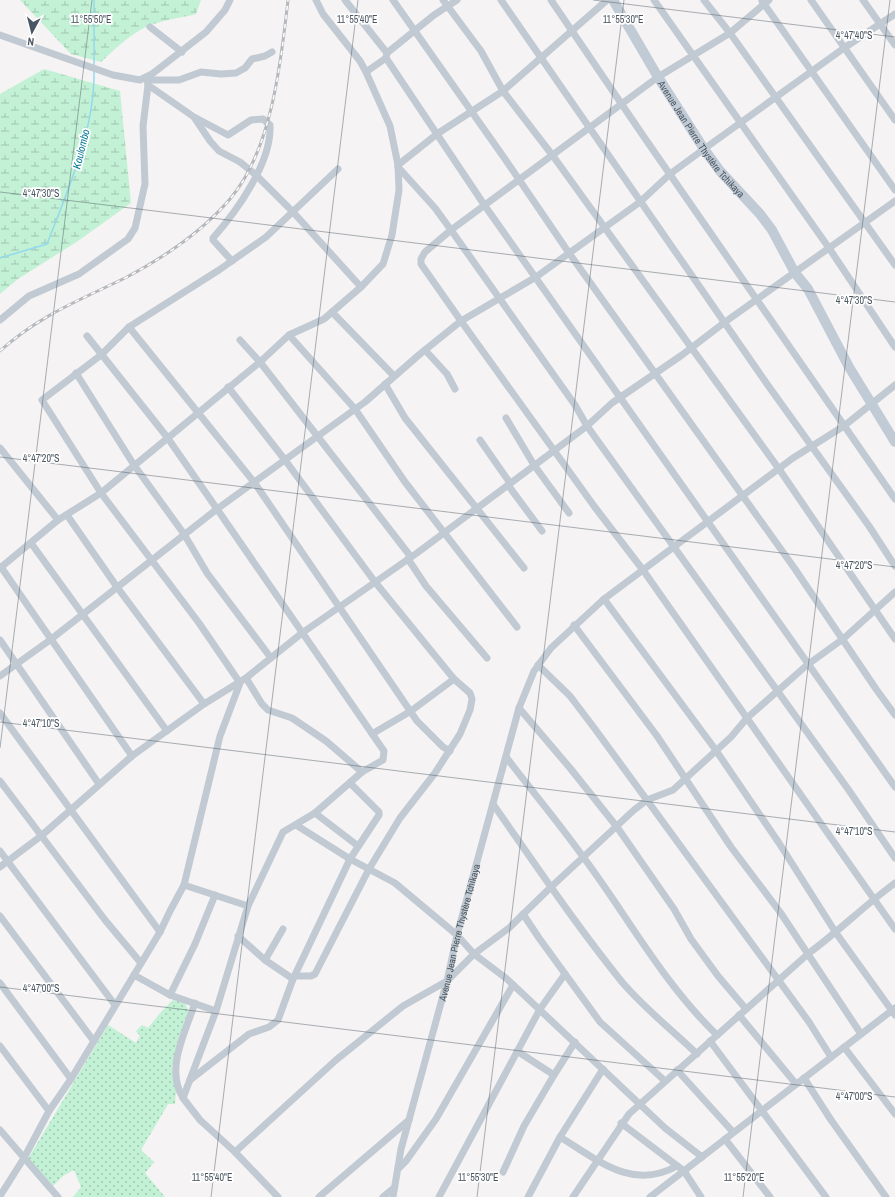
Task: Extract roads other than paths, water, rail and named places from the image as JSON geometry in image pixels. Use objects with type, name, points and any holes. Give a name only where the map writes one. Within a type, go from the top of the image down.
[{"type":"street","points":[[0,320],[29,296],[79,274],[128,239],[135,228],[145,184],[143,126],[147,81],[215,23],[225,10],[230,0]]},
{"type":"street","points":[[132,756],[0,568],[58,520],[101,493],[260,362],[289,336],[317,323],[332,312],[361,287],[382,264],[392,235],[399,190],[398,166],[390,126],[366,72],[322,14],[316,0]]},
{"type":"street","points":[[345,0],[387,55],[485,206],[807,665],[895,787]]},
{"type":"street","points":[[393,0],[520,180],[568,253],[743,496],[895,715]]},
{"type":"street","points":[[366,72],[445,3],[457,0]]},
{"type":"street","points":[[501,0],[811,446],[870,526],[895,566]]},
{"type":"street","points":[[551,0],[895,499]]},
{"type":"street","points":[[398,166],[437,134],[470,111],[503,91],[542,59],[572,29],[607,0]]},
{"type":"street","name":"Avenue Jean Pierre Thystère Tchikaya","points":[[613,0],[658,77],[704,149],[720,171],[741,196],[760,214],[772,230],[795,273],[808,289],[845,361],[895,442]]},
{"type":"street","points":[[654,0],[829,248],[895,347]]},
{"type":"street","points":[[704,0],[730,33],[895,264]]},
{"type":"street","points":[[811,0],[895,120]]},
{"type":"street","points":[[863,0],[895,45]]},
{"type":"street","points":[[895,190],[811,72],[764,1],[730,33],[658,77],[590,129],[520,180],[509,186],[485,206],[451,230],[425,252],[421,259],[421,264],[594,506],[643,570],[895,930]]},
{"type":"street","points":[[445,3],[481,51],[503,91],[553,156],[778,469],[895,638]]},
{"type":"street","points":[[0,676],[50,640],[116,586],[217,509],[355,410],[425,350],[462,321],[536,277],[640,202],[670,174],[704,149],[776,99],[844,48],[895,14]]},
{"type":"street","points":[[150,27],[182,52]]},
{"type":"street","points":[[0,35],[117,76],[132,80],[147,81],[179,80],[201,72],[221,74],[236,73],[245,68],[252,59],[265,56],[272,52]]},
{"type":"street","points":[[147,81],[194,117],[228,135],[251,120],[263,119],[270,124],[269,146],[256,175],[231,217],[213,238],[213,240],[232,261]]},
{"type":"street","points":[[194,117],[219,152],[240,162],[256,175],[293,212],[361,287]]},
{"type":"street","points":[[398,166],[435,208],[451,230],[498,299],[575,405],[587,426],[848,789],[895,858]]},
{"type":"street","points":[[240,683],[199,623],[101,493],[42,400],[101,355],[130,327],[232,261],[266,237],[338,169]]},
{"type":"street","points":[[0,867],[40,836],[132,756],[204,704],[240,683],[302,633],[409,558],[587,426],[619,397],[691,349],[725,322],[829,248],[866,224],[895,201]]},
{"type":"street","points":[[332,312],[394,376]]},
{"type":"street","points":[[130,327],[254,482],[411,711],[431,735],[450,751]]},
{"type":"street","points":[[87,336],[167,438],[384,751],[383,760],[362,772],[315,813],[283,832],[248,906],[216,1011],[183,1098]]},
{"type":"street","points":[[289,336],[355,410],[406,482],[517,627]]},
{"type":"street","points":[[240,340],[260,362],[318,436],[409,558],[426,586],[487,658]]},
{"type":"street","points":[[425,350],[447,374],[455,389]]},
{"type":"street","points":[[76,373],[134,465],[184,534],[207,573],[271,658]]},
{"type":"street","points":[[386,384],[405,418],[524,568]]},
{"type":"street","name":"Avenue Jean Pierre Thystère Tchikaya","points":[[393,1197],[409,1120],[424,1059],[447,981],[457,935],[519,708],[536,668],[551,648],[574,625],[604,599],[778,469],[811,446],[844,426],[895,385]]},
{"type":"street","points":[[228,387],[285,460],[375,582],[454,679],[470,693],[472,699],[470,710],[460,734],[450,751],[400,818],[369,870],[315,974],[311,976],[294,977],[265,960],[238,936]]},
{"type":"street","points":[[506,418],[534,465],[569,513]]},
{"type":"street","points":[[480,440],[542,531]]},
{"type":"street","points":[[0,448],[58,520]]},
{"type":"street","points":[[67,514],[116,586],[204,704]]},
{"type":"street","points":[[30,543],[167,731]]},
{"type":"street","points":[[235,1152],[336,1060],[403,1006],[447,981],[474,954],[510,928],[551,886],[634,810],[647,800],[673,790],[686,779],[715,749],[731,737],[747,718],[778,693],[807,665],[843,639],[895,592]]},
{"type":"street","points":[[604,599],[715,749],[836,933],[894,1011],[844,1047],[650,1197]]},
{"type":"street","points":[[574,625],[658,736],[731,848],[809,953],[862,1034]]},
{"type":"street","points":[[0,640],[99,784]]},
{"type":"street","points":[[536,668],[570,696],[647,800],[832,1057]]},
{"type":"street","points":[[246,678],[262,704],[268,710],[292,718],[326,741],[362,772]]},
{"type":"street","points":[[372,734],[411,711],[454,679]]},
{"type":"street","points":[[0,1196],[24,1158],[49,1111],[71,1079],[93,1040],[160,932],[184,885],[220,736],[240,683]]},
{"type":"street","points":[[519,708],[570,768],[617,827],[674,909],[696,946],[718,976],[746,1009]]},
{"type":"street","points":[[0,713],[145,909],[160,932]]},
{"type":"street","points":[[506,757],[584,857],[672,986],[699,1017],[717,1034]]},
{"type":"street","points":[[0,781],[40,836],[141,963]]},
{"type":"street","points":[[190,1080],[249,1034],[269,1027],[278,1020],[294,977],[350,859],[378,817],[379,812],[350,783]]},
{"type":"street","points":[[493,804],[551,886],[623,982],[642,1003],[697,1054]]},
{"type":"street","points":[[315,813],[358,846]]},
{"type":"street","points":[[296,825],[350,859],[395,883],[457,935],[474,954],[513,985],[665,1128],[702,1157]]},
{"type":"street","points":[[0,851],[115,1005]]},
{"type":"street","points":[[573,1197],[621,1123],[640,1103],[809,953],[836,933],[873,899],[895,883]]},
{"type":"street","points":[[184,885],[248,906]]},
{"type":"street","points":[[170,995],[195,944],[215,895]]},
{"type":"street","points":[[523,914],[600,1022],[665,1081]]},
{"type":"street","points":[[0,916],[93,1040]]},
{"type":"street","points":[[265,960],[283,929]]},
{"type":"street","points":[[439,1197],[540,1010],[565,974]]},
{"type":"street","points":[[134,975],[170,995],[216,1011]]},
{"type":"street","points":[[0,983],[71,1079]]},
{"type":"street","points":[[398,1169],[406,1161],[436,1119],[513,985]]},
{"type":"street","points":[[194,1003],[176,1063],[175,1079],[183,1098],[200,1120],[235,1152],[278,1197]]},
{"type":"street","points":[[739,1015],[796,1084]]},
{"type":"street","points":[[710,1041],[826,1197]]},
{"type":"street","points":[[503,1172],[524,1126],[575,1042]]},
{"type":"street","points":[[0,1046],[49,1111]]},
{"type":"street","points":[[844,1047],[895,1114]]},
{"type":"street","points":[[517,1051],[554,1075]]},
{"type":"street","points":[[528,1197],[560,1137],[603,1069]]},
{"type":"street","points":[[677,1070],[733,1132]]},
{"type":"street","points":[[804,1078],[831,1120],[886,1197]]},
{"type":"street","points":[[319,1197],[409,1120]]},
{"type":"street","points":[[621,1123],[684,1171],[701,1197]]},
{"type":"street","points":[[0,1130],[58,1197]]},
{"type":"street","points":[[560,1137],[596,1160],[627,1174],[644,1176],[665,1173],[677,1166]]},
{"type":"street","points":[[725,1139],[770,1197]]},
{"type":"street","points":[[383,1197],[394,1188]]},
{"type":"waterway","name":"Koulombo","points":[[94,0],[94,65]]},
{"type":"waterway","name":"Koulombo","points":[[0,258],[47,244],[79,159],[85,137],[90,115],[94,71]]},
{"type":"railway","points":[[0,351],[15,338],[45,318],[125,278],[168,253],[207,223],[230,199],[244,179],[256,156],[265,131],[278,77],[288,0]]}]
